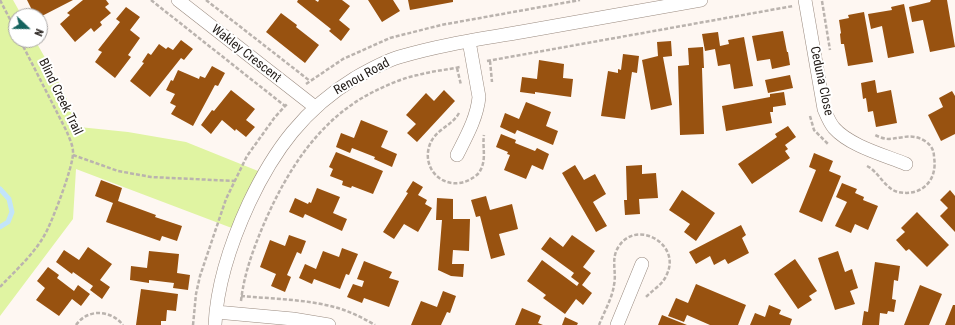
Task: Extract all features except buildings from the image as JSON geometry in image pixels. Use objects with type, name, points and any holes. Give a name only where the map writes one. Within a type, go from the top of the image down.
[{"type":"street","name":"Wakley Crescent","points":[[178,0],[314,107]]},
{"type":"street","name":"Renou Road","points":[[215,325],[220,288],[231,248],[259,182],[285,140],[314,107],[345,84],[376,66],[398,57],[469,41],[701,0]]},
{"type":"street","name":"Ceduna Close","points":[[800,3],[824,109],[828,120],[835,129],[853,142],[906,164]]},
{"type":"street","points":[[457,155],[476,114],[479,97],[469,41]]},
{"type":"street","points":[[617,325],[642,264]]},
{"type":"street","points":[[216,312],[293,319],[329,325]]},
{"type":"path","points":[[0,0],[8,16]]},
{"type":"path","points":[[151,0],[285,106]]},
{"type":"path","points":[[206,0],[310,81]]},
{"type":"path","points":[[822,1],[830,52]]},
{"type":"path","points":[[483,62],[800,3]]},
{"type":"path","name":"Blind Creek Trail","points":[[0,287],[33,252],[45,235],[66,181],[73,155],[67,132],[24,48]]},
{"type":"path","points":[[241,302],[243,283],[249,261],[266,218],[288,175],[300,156],[313,141],[334,120],[373,92],[418,75],[465,66]]},
{"type":"path","points":[[193,325],[196,294],[202,269],[217,225],[235,181],[253,146],[289,102]]},
{"type":"path","points":[[809,111],[814,130],[830,146]]},
{"type":"path","points":[[863,165],[874,171],[888,186],[895,191],[905,193],[916,192],[925,187],[934,173],[934,154],[930,146],[925,141],[908,136],[890,139],[870,133]]},
{"type":"path","points":[[73,155],[118,171],[151,177],[235,181]]},
{"type":"path","points":[[76,325],[80,320],[91,313],[98,312],[117,318],[123,325]]},
{"type":"green space","points":[[0,0],[13,0],[18,8],[8,8],[8,48],[40,48],[62,88],[79,127],[128,132],[186,142],[263,173],[237,230],[76,169],[73,219],[0,316]]},
{"type":"waterway","points":[[0,189],[9,199],[12,212],[8,222],[0,227]]}]
